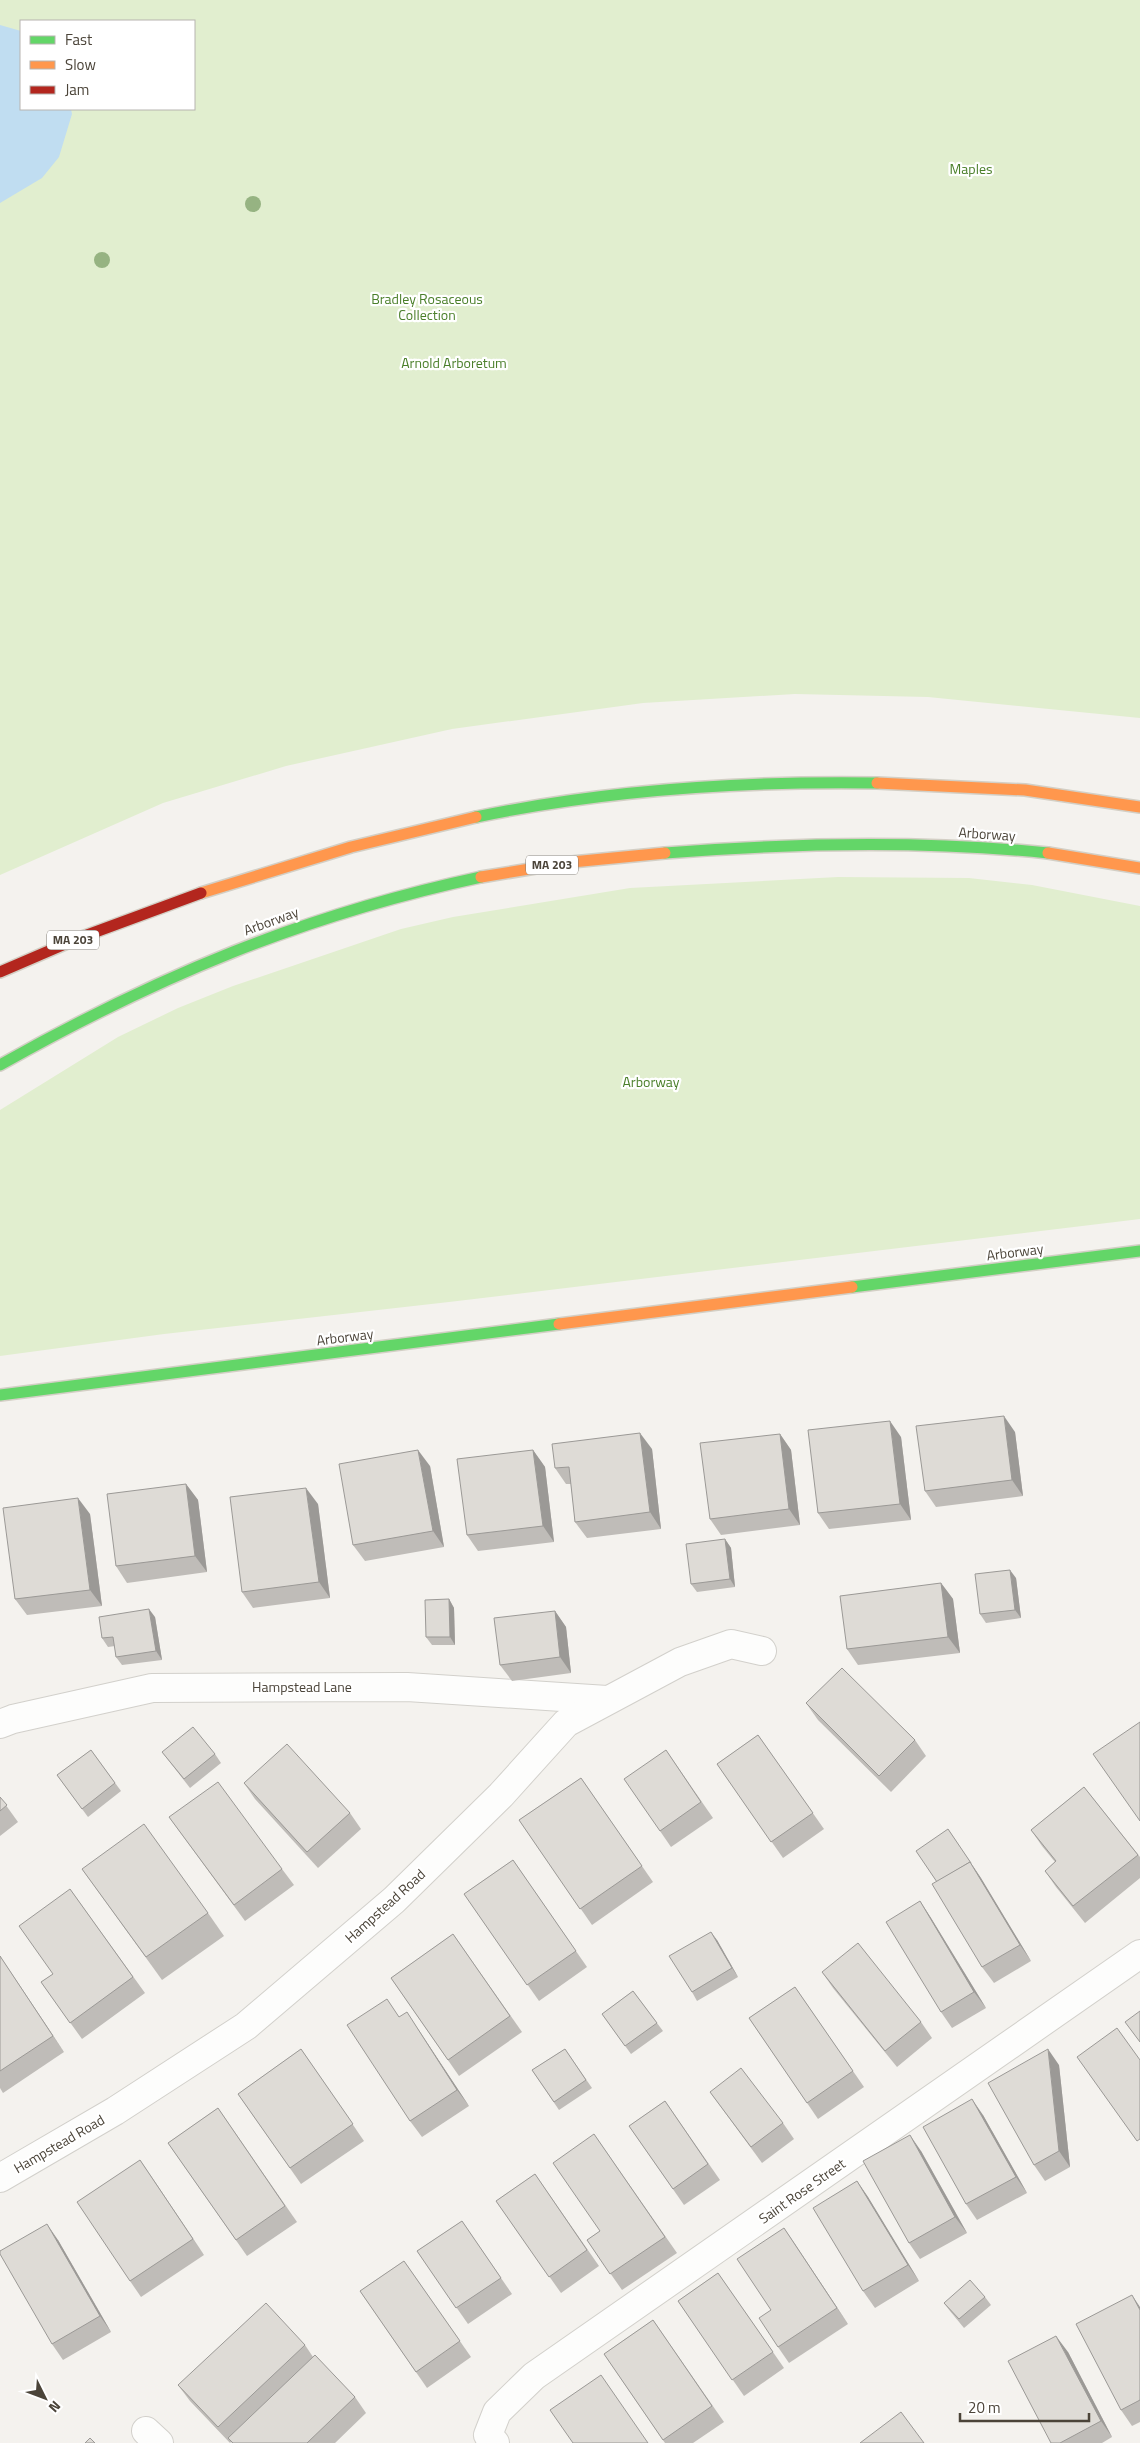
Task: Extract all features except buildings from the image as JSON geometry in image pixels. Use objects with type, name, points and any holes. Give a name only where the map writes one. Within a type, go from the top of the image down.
[{"type":"main road","name":"MA 203","points":[[0,972],[69,941],[148,911],[287,865],[380,838],[544,805],[679,790],[860,783],[951,784],[1031,791],[1140,807]]},
{"type":"main road","name":"Arborway","points":[[0,1065],[118,999],[262,939],[336,913],[414,892],[497,874],[571,862],[653,854],[843,844],[970,847],[1048,854],[1140,868]]},
{"type":"main road","name":"Arborway","points":[[0,1395],[1140,1251]]},
{"type":"street","name":"Hampstead Road","points":[[0,2178],[115,2110],[246,2026],[394,1900],[501,1795],[566,1724],[680,1662],[731,1644],[762,1651]]},
{"type":"street","name":"Hampstead Lane","points":[[0,1724],[13,1719],[152,1688],[407,1687],[607,1700]]},
{"type":"street","name":"Saint Rose Street","points":[[495,2443],[488,2435],[497,2412],[534,2376],[1140,1954]]},
{"type":"green space","name":"Arnold Arboretum","points":[[0,0],[1140,0],[1140,718],[928,697],[795,694],[643,703],[452,729],[286,766],[163,803],[0,875]]},
{"type":"green space","name":"Arborway","points":[[838,877],[969,878],[1032,885],[1140,906],[1140,1219],[449,1302],[164,1334],[0,1356],[0,1110],[118,1037],[178,1008],[233,986],[401,929],[453,917],[630,888]]},
{"type":"water","points":[[0,25],[20,31],[20,110],[71,110],[72,114],[59,157],[42,178],[0,203]]},
{"type":"traffic: fast","points":[[476,817],[575,800],[675,789],[777,784],[877,783]]},
{"type":"traffic: fast","points":[[665,853],[857,844],[953,846],[1048,853]]},
{"type":"traffic: fast","points":[[0,1065],[117,1003],[233,952],[353,910],[416,892],[481,877]]},
{"type":"traffic: fast","points":[[852,1287],[1140,1251]]},
{"type":"traffic: fast","points":[[0,1395],[559,1324]]},
{"type":"traffic: slow","points":[[877,783],[1025,790],[1140,807]]},
{"type":"traffic: slow","points":[[201,893],[351,847],[476,817]]},
{"type":"traffic: slow","points":[[481,877],[572,862],[665,853]]},
{"type":"traffic: slow","points":[[1048,853],[1140,868]]},
{"type":"traffic: slow","points":[[559,1324],[852,1287]]},
{"type":"traffic: jam","points":[[0,972],[79,938],[201,893]]},
{"type":"park label","name":"Maples","points":[[971,169]]},
{"type":"park label","name":"Bradley Rosaceous Collection","points":[[427,308]]}]
